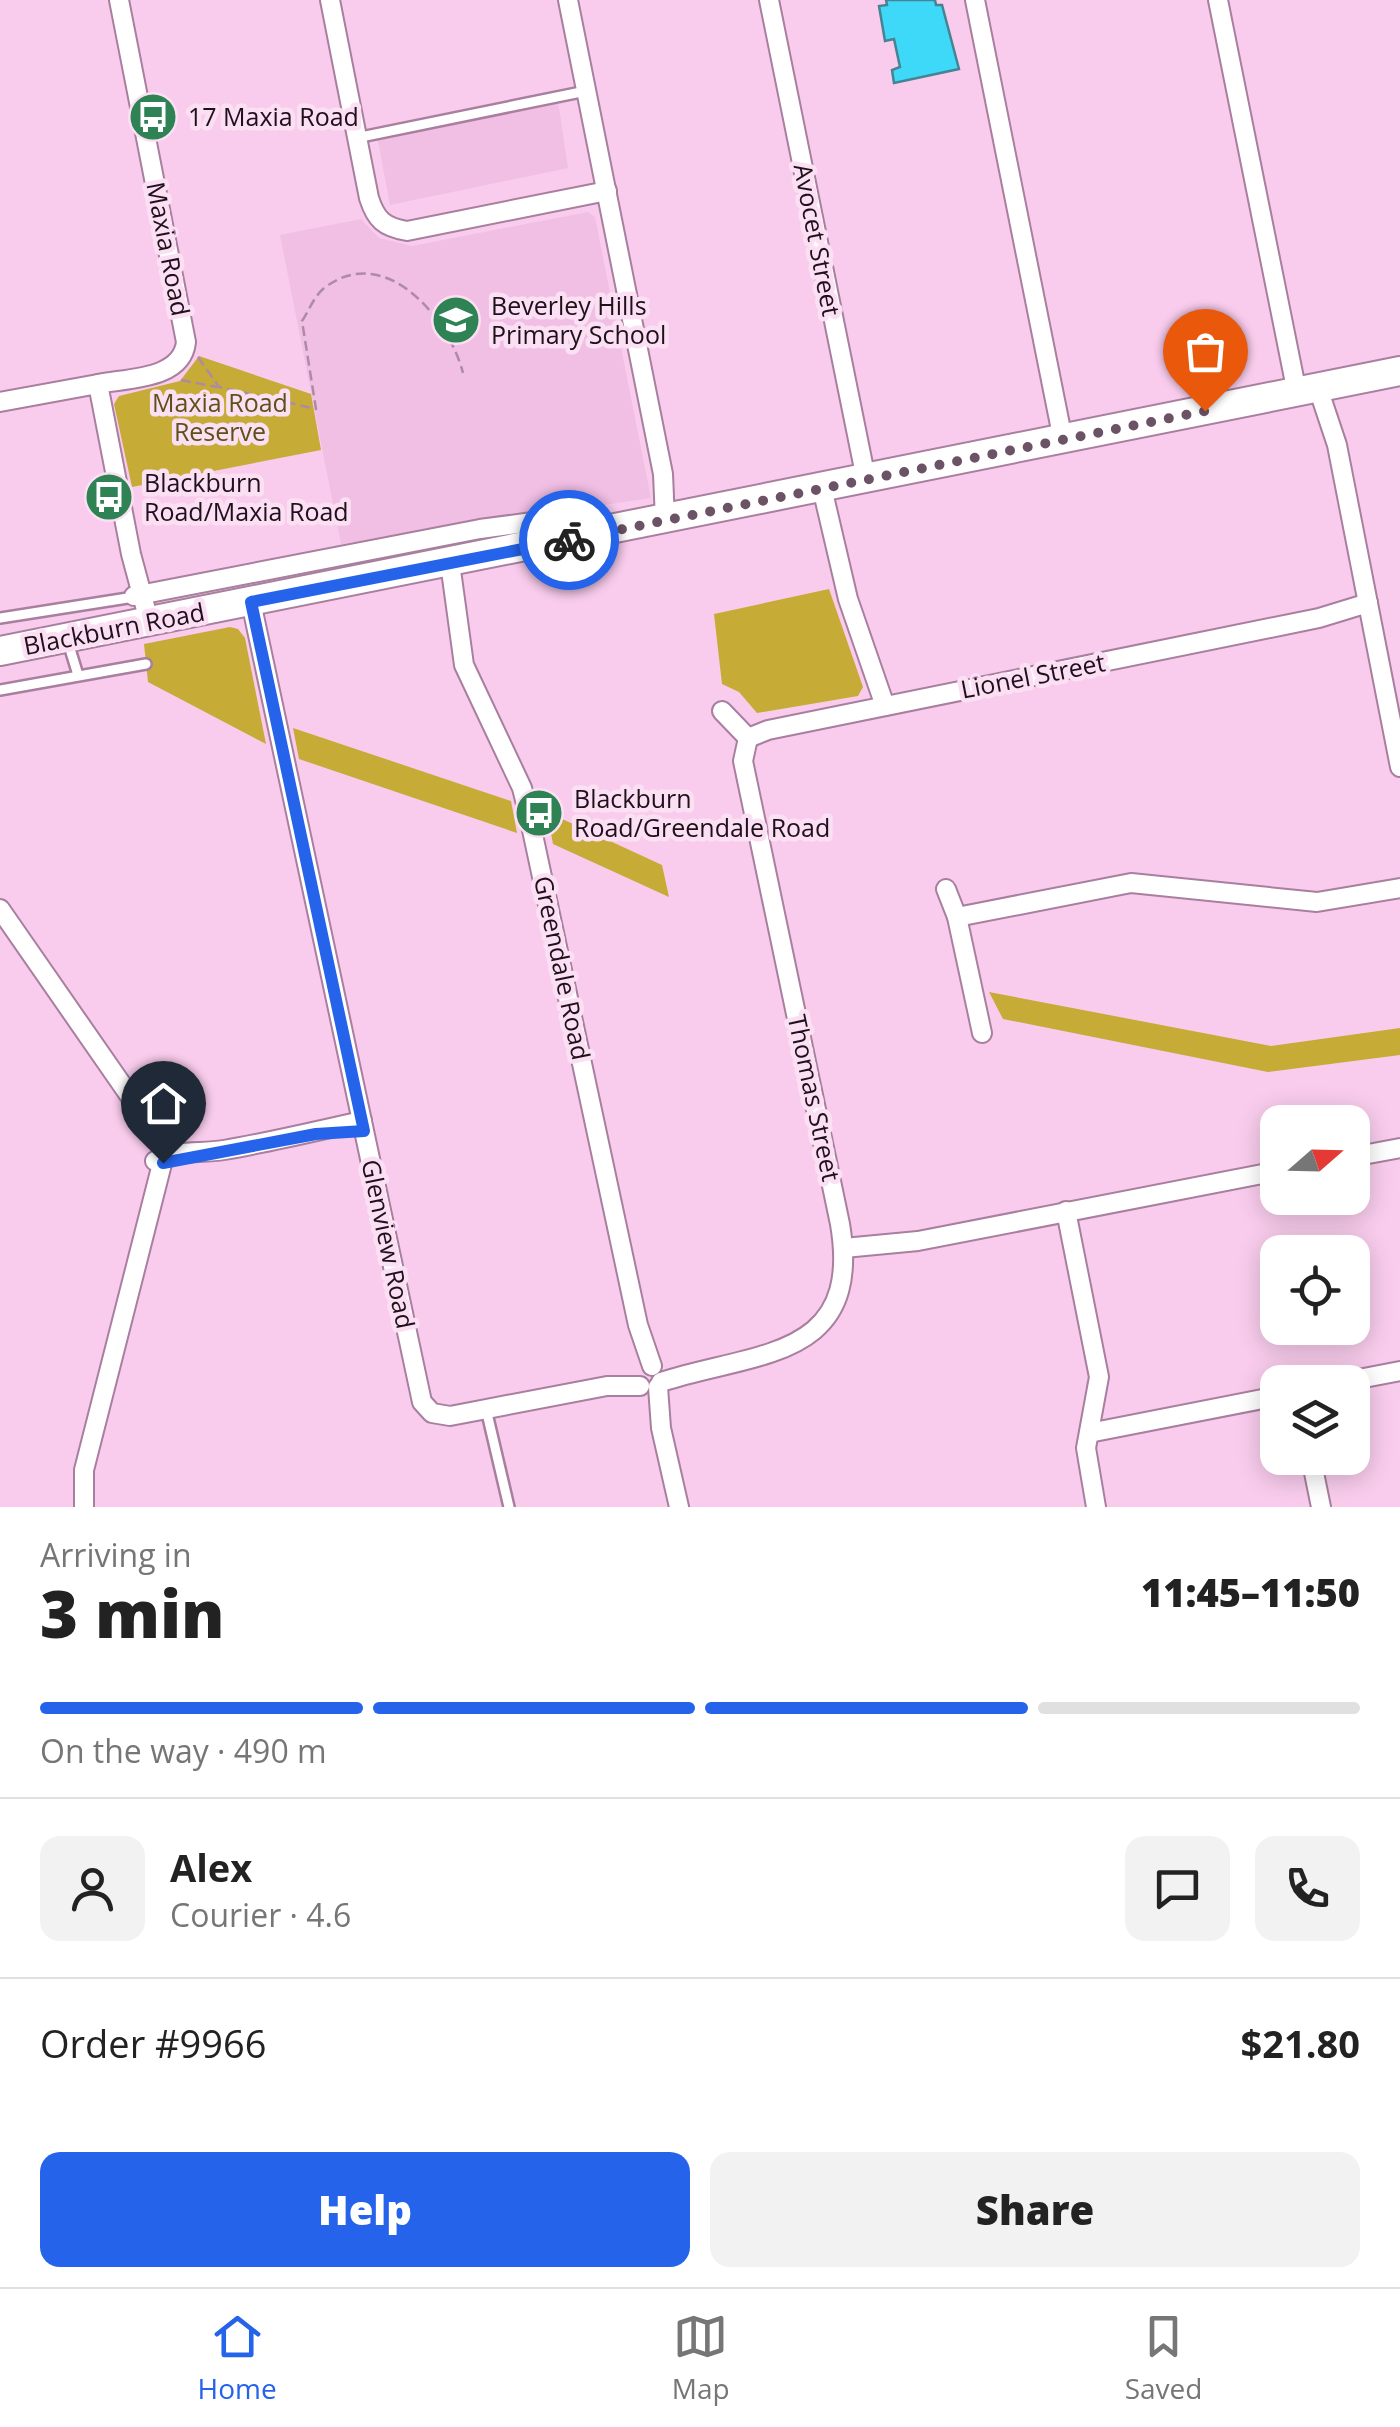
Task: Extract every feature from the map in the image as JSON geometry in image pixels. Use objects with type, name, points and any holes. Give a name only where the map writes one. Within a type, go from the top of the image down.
[{"type":"main road","name":"Blackburn Road","points":[[0,651],[67,638],[141,609],[251,602],[1400,371]]},
{"type":"street","name":"Maxia Road","points":[[0,402],[167,370],[180,360],[186,342],[119,0]]},
{"type":"street","points":[[330,0],[375,216],[388,228],[407,231],[607,191]]},
{"type":"street","points":[[568,0],[673,518]]},
{"type":"street","name":"Avocet Street","points":[[769,0],[866,479]]},
{"type":"street","points":[[975,0],[1062,440]]},
{"type":"street","points":[[1218,0],[1315,388],[1337,445],[1400,767]]},
{"type":"street","points":[[98,384],[141,609]]},
{"type":"street","points":[[822,488],[848,600],[885,706]]},
{"type":"street","name":"Blackburn Road","points":[[141,609],[514,524],[555,521],[581,537]]},
{"type":"street","name":"Greendale Road","points":[[444,564],[464,666],[522,788],[680,1507]]},
{"type":"street","name":"Glenview Road","points":[[251,602],[420,1397],[432,1413]]},
{"type":"street","name":"Lionel Street","points":[[748,738],[885,706],[1369,608]]},
{"type":"street","points":[[722,711],[748,738]]},
{"type":"street","name":"Thomas Street","points":[[432,1413],[450,1416],[769,1356],[812,1334],[829,1314],[841,1288],[844,1248],[744,761],[742,746],[748,738]]},
{"type":"street","points":[[957,917],[1132,883],[1317,902],[1400,888]]},
{"type":"street","points":[[946,888],[957,917],[982,1033]]},
{"type":"street","points":[[0,910],[139,1107],[161,1160],[84,1470],[84,1507]]},
{"type":"street","points":[[161,1160],[363,1126]]},
{"type":"street","points":[[1370,1153],[1400,1148]]},
{"type":"street","points":[[844,1248],[918,1241],[1260,1174]]},
{"type":"street","points":[[1066,1211],[1099,1376],[1086,1455],[1096,1507]]},
{"type":"street","points":[[1370,1377],[1400,1371]]},
{"type":"street","points":[[1090,1433],[1260,1400]]},
{"type":"street","points":[[1314,1475],[1320,1507]]},
{"type":"lane","points":[[356,138],[586,92]]},
{"type":"lane","points":[[0,618],[141,609]]},
{"type":"lane","points":[[67,638],[78,675]]},
{"type":"lane","points":[[0,690],[146,664]]},
{"type":"lane","points":[[486,1409],[509,1507]]},
{"type":"path","points":[[194,364],[198,356],[219,387],[316,409],[302,321],[325,287],[351,276],[378,276],[410,290],[438,320],[463,373]]},
{"type":"path","points":[[438,320],[453,310]]},
{"type":"path","points":[[179,380],[187,373]]},
{"type":"shaded area","points":[[557,94],[568,168],[390,205],[376,130]]},
{"type":"shaded area","name":"Beverley Hills Primary School","points":[[588,212],[595,217],[651,498],[341,544],[280,235],[361,219],[379,238],[412,246]]},
{"type":"green space","name":"Maxia Road Reserve","points":[[199,356],[311,394],[321,450],[132,487],[114,404],[119,396],[180,381]]},
{"type":"green space","points":[[829,589],[863,687],[858,696],[757,713],[739,692],[722,684],[714,614]]},
{"type":"green space","points":[[230,627],[238,629],[245,638],[266,744],[148,682],[144,644]]},
{"type":"green space","points":[[293,728],[511,801],[517,833],[299,759]]},
{"type":"green space","points":[[547,812],[662,865],[669,897],[553,844]]},
{"type":"green space","points":[[989,992],[1271,1046],[1400,1028],[1400,1055],[1268,1072],[1003,1019]]},
{"type":"building","points":[[886,0],[935,0],[936,5],[942,5],[959,69],[894,83],[892,70],[900,67],[894,39],[885,41],[879,6],[887,5]]},
{"type":"way so far","points":[[569,540],[1205,411]]},
{"type":"place","name":"17 Maxia Road","points":[[153,117]]},
{"type":"place","name":"Beverley Hills Primary School","points":[[456,320]]},
{"type":"place","name":"Blackburn Road/Maxia Road","points":[[109,497]]},
{"type":"place","name":"Blackburn Road/Greendale Road","points":[[539,813]]},
{"type":"route","points":[[163,1163],[196,1160],[217,1152],[316,1134],[336,1136],[364,1131],[251,602],[569,540]]}]
